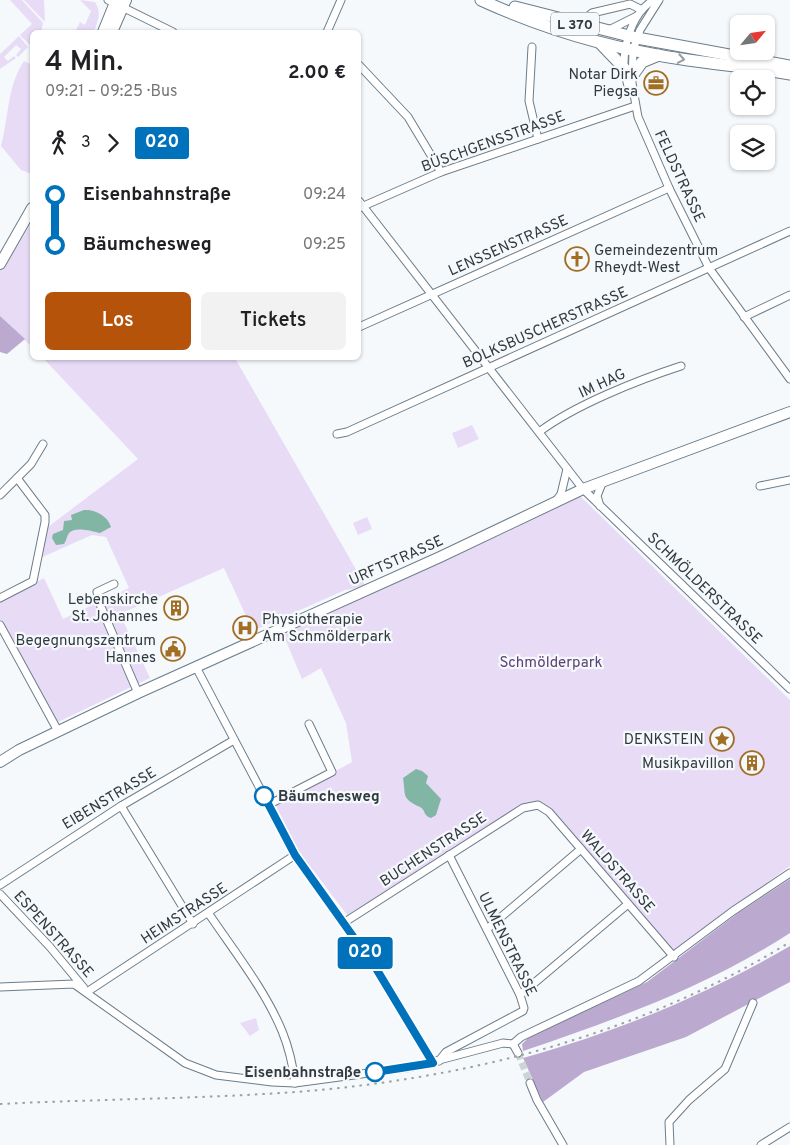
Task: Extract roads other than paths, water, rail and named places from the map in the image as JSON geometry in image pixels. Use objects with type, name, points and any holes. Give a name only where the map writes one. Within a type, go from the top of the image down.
[{"type":"main road","name":"L 370","points":[[481,0],[562,32],[598,42],[660,55],[790,74]]},
{"type":"main road","name":"L 370","points":[[495,0],[530,12],[633,37],[790,66]]},
{"type":"main road","points":[[598,42],[628,72],[642,62],[660,55]]},
{"type":"street","points":[[328,30],[341,0]]},
{"type":"street","points":[[607,31],[640,13],[654,0]]},
{"type":"street","points":[[633,37],[659,0]]},
{"type":"street","points":[[104,30],[118,2]]},
{"type":"street","points":[[112,30],[118,2]]},
{"type":"street","points":[[118,2],[169,30]]},
{"type":"street","points":[[586,26],[589,15],[592,12],[630,4],[640,13]]},
{"type":"street","points":[[630,49],[640,13]]},
{"type":"street","points":[[532,47],[529,101],[538,139]]},
{"type":"street","name":"FELDSTRASSE","points":[[630,49],[628,72],[635,106],[651,150],[669,188],[709,268],[790,379]]},
{"type":"street","name":"FELDSTRASSE","points":[[630,49],[628,72],[635,106]]},
{"type":"street","points":[[361,67],[408,117],[441,172]]},
{"type":"street","name":"BÜSCHGENSSTRASSE","points":[[361,205],[441,172],[635,106]]},
{"type":"street","name":"LENSSENSTRASSE","points":[[361,326],[669,188]]},
{"type":"street","name":"SCHMÖLDERSTRASSE","points":[[361,206],[583,489],[790,689]]},
{"type":"street","points":[[0,264],[30,212]]},
{"type":"street","name":"BOLKSBUSCHERSTRASSE","points":[[337,434],[348,432],[790,231]]},
{"type":"street","points":[[744,317],[790,295]]},
{"type":"street","name":"IM HAG","points":[[538,432],[555,420],[642,380],[681,366]]},
{"type":"street","name":"URFTSTRASSE","points":[[0,762],[19,750],[138,693],[440,557],[583,489],[790,412]]},
{"type":"street","points":[[0,495],[31,464],[44,444]]},
{"type":"street","points":[[556,501],[562,494],[567,470]]},
{"type":"street","points":[[0,598],[33,582],[45,522],[45,515],[17,478]]},
{"type":"street","points":[[601,508],[597,502],[597,496],[604,480]]},
{"type":"street","points":[[760,486],[790,480]]},
{"type":"street","points":[[114,584],[97,592],[101,607],[138,693]]},
{"type":"street","points":[[0,625],[58,731]]},
{"type":"street","points":[[196,667],[295,855],[345,922],[436,1062]]},
{"type":"street","points":[[268,804],[332,772],[308,724]]},
{"type":"street","name":"EIBENSTRASSE","points":[[0,885],[120,806],[234,740]]},
{"type":"street","name":"URFTSTRASSE","points":[[0,754],[19,750]]},
{"type":"street","name":"WALDSTRASSE","points":[[538,805],[549,812],[674,957]]},
{"type":"street","name":"BUCHENSTRASSE","points":[[345,922],[522,808],[538,805]]},
{"type":"street","points":[[120,806],[193,924]]},
{"type":"street","points":[[487,929],[581,849]]},
{"type":"street","name":"HEIMSTRASSE","points":[[87,992],[209,914],[295,855]]},
{"type":"street","name":"ULMENSTRASSE","points":[[436,1062],[446,1052],[523,1011],[524,1004],[449,855]]},
{"type":"street","points":[[0,987],[69,983],[87,992],[185,1063],[200,1070],[240,1078],[295,1083],[436,1062],[503,1044],[513,1044],[521,1037],[639,981],[674,957],[733,911],[790,874]]},
{"type":"street","name":"ESPENSTRASSE","points":[[0,894],[57,954],[87,992]]},
{"type":"street","points":[[520,995],[628,904]]},
{"type":"street","points":[[209,914],[265,999],[282,1031],[290,1055],[295,1083]]},
{"type":"street","points":[[670,1145],[669,1122],[689,1100],[725,1069],[753,1003]]},
{"type":"street","points":[[513,1044],[518,1053]]},
{"type":"street","points":[[530,1083],[540,1107],[563,1145]]},
{"type":"street","points":[[761,1145],[790,1127]]},
{"type":"tunnel","points":[[518,1053],[530,1083]]},
{"type":"railway","points":[[0,1104],[295,1092],[360,1086],[425,1076],[489,1063],[552,1047],[614,1026],[674,1002],[733,974],[790,942]]},
{"type":"place","name":"Notar Dirk Piegsa","points":[[656,83]]},
{"type":"place","name":"Gemeindezentrum Rheydt-West","points":[[577,259]]},
{"type":"place","name":"Lebenskirche St. Johannes","points":[[176,608]]},
{"type":"place","name":"Physiotherapie Am Schmölderpark","points":[[245,628]]},
{"type":"place","name":"Begegnungszentrum Hannes","points":[[173,649]]},
{"type":"place","name":"DENKSTEIN","points":[[722,739]]},
{"type":"place","name":"Musikpavillon","points":[[752,763]]},
{"type":"place","name":"Bäumchesweg","points":[[264,796]]},
{"type":"place","name":"Eisenbahnstraße","points":[[375,1072]]},
{"type":"park label","name":"Schmölderpark","points":[[551,662]]}]
